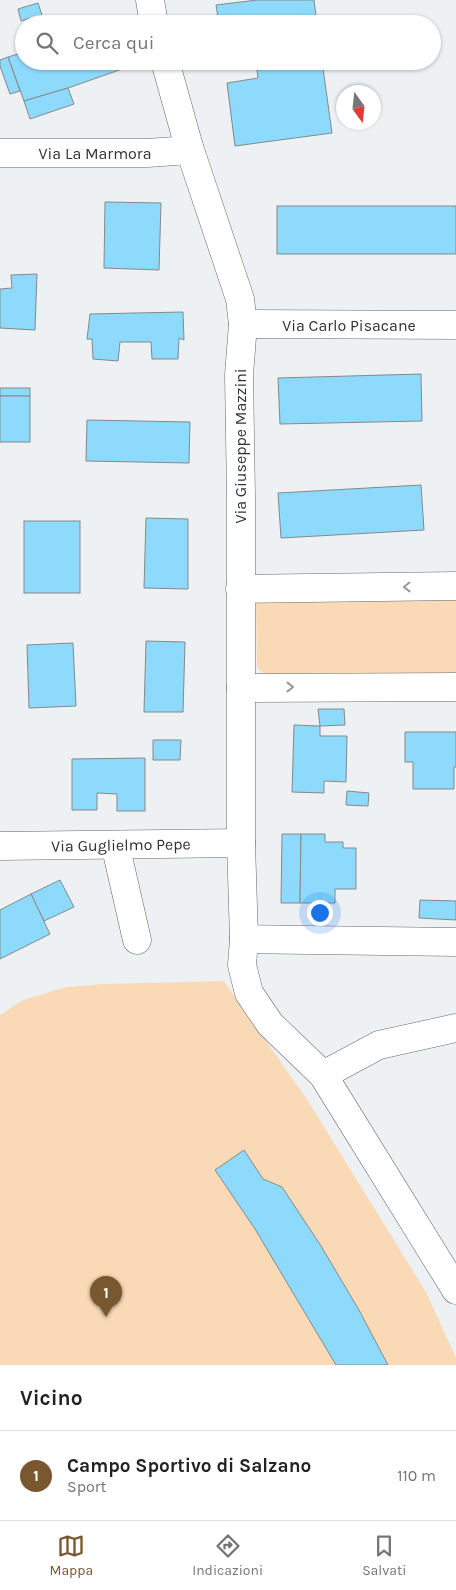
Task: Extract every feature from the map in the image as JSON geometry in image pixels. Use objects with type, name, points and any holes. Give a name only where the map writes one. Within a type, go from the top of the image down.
[{"type":"street","points":[[150,0],[152,15]]},
{"type":"street","name":"Via Giuseppe Mazzini","points":[[168,70],[189,147],[240,299],[242,324],[239,375],[241,843],[244,939],[242,965],[249,993],[270,1024],[322,1075],[456,1290]]},
{"type":"street","name":"Via La Marmora","points":[[0,153],[147,153],[176,151],[189,147]]},
{"type":"street","name":"Via Carlo Pisacane","points":[[242,324],[456,325]]},
{"type":"street","points":[[240,589],[456,586]]},
{"type":"street","points":[[241,688],[456,687]]},
{"type":"street","name":"Via Guglielmo Pepe","points":[[0,846],[241,843]]},
{"type":"street","points":[[118,845],[118,857],[137,940]]},
{"type":"street","points":[[244,939],[456,942]]},
{"type":"street","points":[[322,1075],[379,1045],[456,1028]]},
{"type":"shaded area","points":[[267,596],[456,596],[456,681],[271,681],[257,667],[256,604]]},
{"type":"shaded area","points":[[224,981],[308,1101],[426,1292],[456,1358],[456,1365],[0,1365],[0,1015],[23,1000],[66,987],[105,984]]},
{"type":"building","points":[[257,0],[314,0],[316,15],[218,15],[216,5]]},
{"type":"building","points":[[38,3],[42,15],[20,15],[18,9]]},
{"type":"building","points":[[15,55],[15,70],[119,70],[24,101],[8,57]]},
{"type":"building","points":[[8,57],[20,91],[10,94],[0,66],[0,60]]},
{"type":"building","points":[[257,70],[323,70],[332,133],[235,146],[227,83],[258,78]]},
{"type":"building","points":[[68,88],[74,104],[30,119],[24,101]]},
{"type":"building","points":[[105,202],[161,203],[159,270],[104,268]]},
{"type":"building","points":[[277,206],[456,206],[456,254],[277,254]]},
{"type":"building","points":[[37,274],[35,330],[0,328],[0,289],[12,288],[11,275]]},
{"type":"building","points":[[183,312],[184,340],[179,338],[178,359],[152,359],[151,342],[120,342],[118,361],[93,359],[92,339],[87,339],[90,314]]},
{"type":"building","points":[[421,374],[422,421],[280,424],[278,378]]},
{"type":"building","points":[[0,388],[30,388],[30,396],[0,396]]},
{"type":"building","points":[[0,396],[30,396],[30,442],[0,442]]},
{"type":"building","points":[[87,420],[190,422],[189,463],[86,461]]},
{"type":"building","points":[[421,485],[424,530],[281,538],[278,493]]},
{"type":"building","points":[[146,518],[188,519],[188,589],[144,588]]},
{"type":"building","points":[[24,521],[80,521],[80,593],[24,593]]},
{"type":"building","points":[[146,641],[185,642],[183,712],[144,712]]},
{"type":"building","points":[[73,643],[76,706],[29,708],[27,645]]},
{"type":"building","points":[[318,709],[344,709],[345,725],[320,726]]},
{"type":"building","points":[[294,725],[320,726],[320,736],[347,736],[346,782],[324,781],[324,793],[292,792]]},
{"type":"building","points":[[405,732],[456,732],[454,789],[413,789],[413,762],[405,762]]},
{"type":"building","points":[[153,740],[181,740],[180,760],[153,760]]},
{"type":"building","points":[[145,758],[145,811],[117,811],[117,794],[97,793],[97,810],[72,810],[72,759]]},
{"type":"building","points":[[347,791],[369,793],[368,806],[346,805]]},
{"type":"building","points":[[282,834],[301,834],[300,903],[281,903]]},
{"type":"building","points":[[301,834],[325,834],[325,842],[343,842],[343,848],[356,848],[356,889],[335,889],[335,903],[300,903]]},
{"type":"building","points":[[60,880],[74,907],[44,921],[31,894]]},
{"type":"building","points":[[31,894],[50,934],[0,959],[0,910]]},
{"type":"building","points":[[420,900],[456,901],[456,920],[419,918]]},
{"type":"building","points":[[244,1150],[263,1179],[282,1187],[321,1246],[359,1310],[388,1365],[336,1365],[255,1229],[215,1170]]},
{"type":"place","name":"Campo Sportivo di Salzano","points":[[106,1317]]}]
